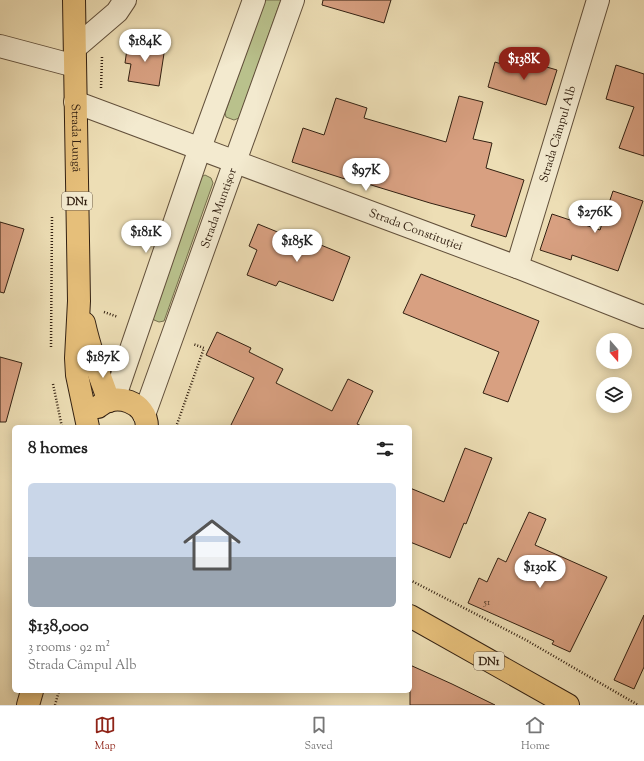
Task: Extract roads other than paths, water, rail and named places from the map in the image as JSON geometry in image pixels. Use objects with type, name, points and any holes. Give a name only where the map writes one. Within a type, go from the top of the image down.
[{"type":"main road","name":"Strada Lungă","points":[[74,0],[79,300],[76,339],[77,375],[89,425]]},
{"type":"main road","name":"Strada Lungă","points":[[79,300],[89,347],[98,372],[112,400]]},
{"type":"main road","points":[[112,400],[123,399],[132,403],[139,408],[146,421]]},
{"type":"main road","name":"DN1","points":[[89,425],[90,419],[94,411],[101,404],[112,400]]},
{"type":"main road","name":"DN1","points":[[412,617],[568,705]]},
{"type":"main road","points":[[28,705],[31,693]]},
{"type":"street","points":[[0,46],[75,57],[103,24],[117,12],[125,0]]},
{"type":"street","points":[[112,400],[200,148],[254,0]]},
{"type":"street","name":"Strada Muntișor","points":[[146,421],[235,161],[293,0]]},
{"type":"street","name":"Strada Câmpul Alb","points":[[517,267],[598,0]]},
{"type":"street","name":"Strada Constituției","points":[[75,102],[517,267],[644,317]]}]
